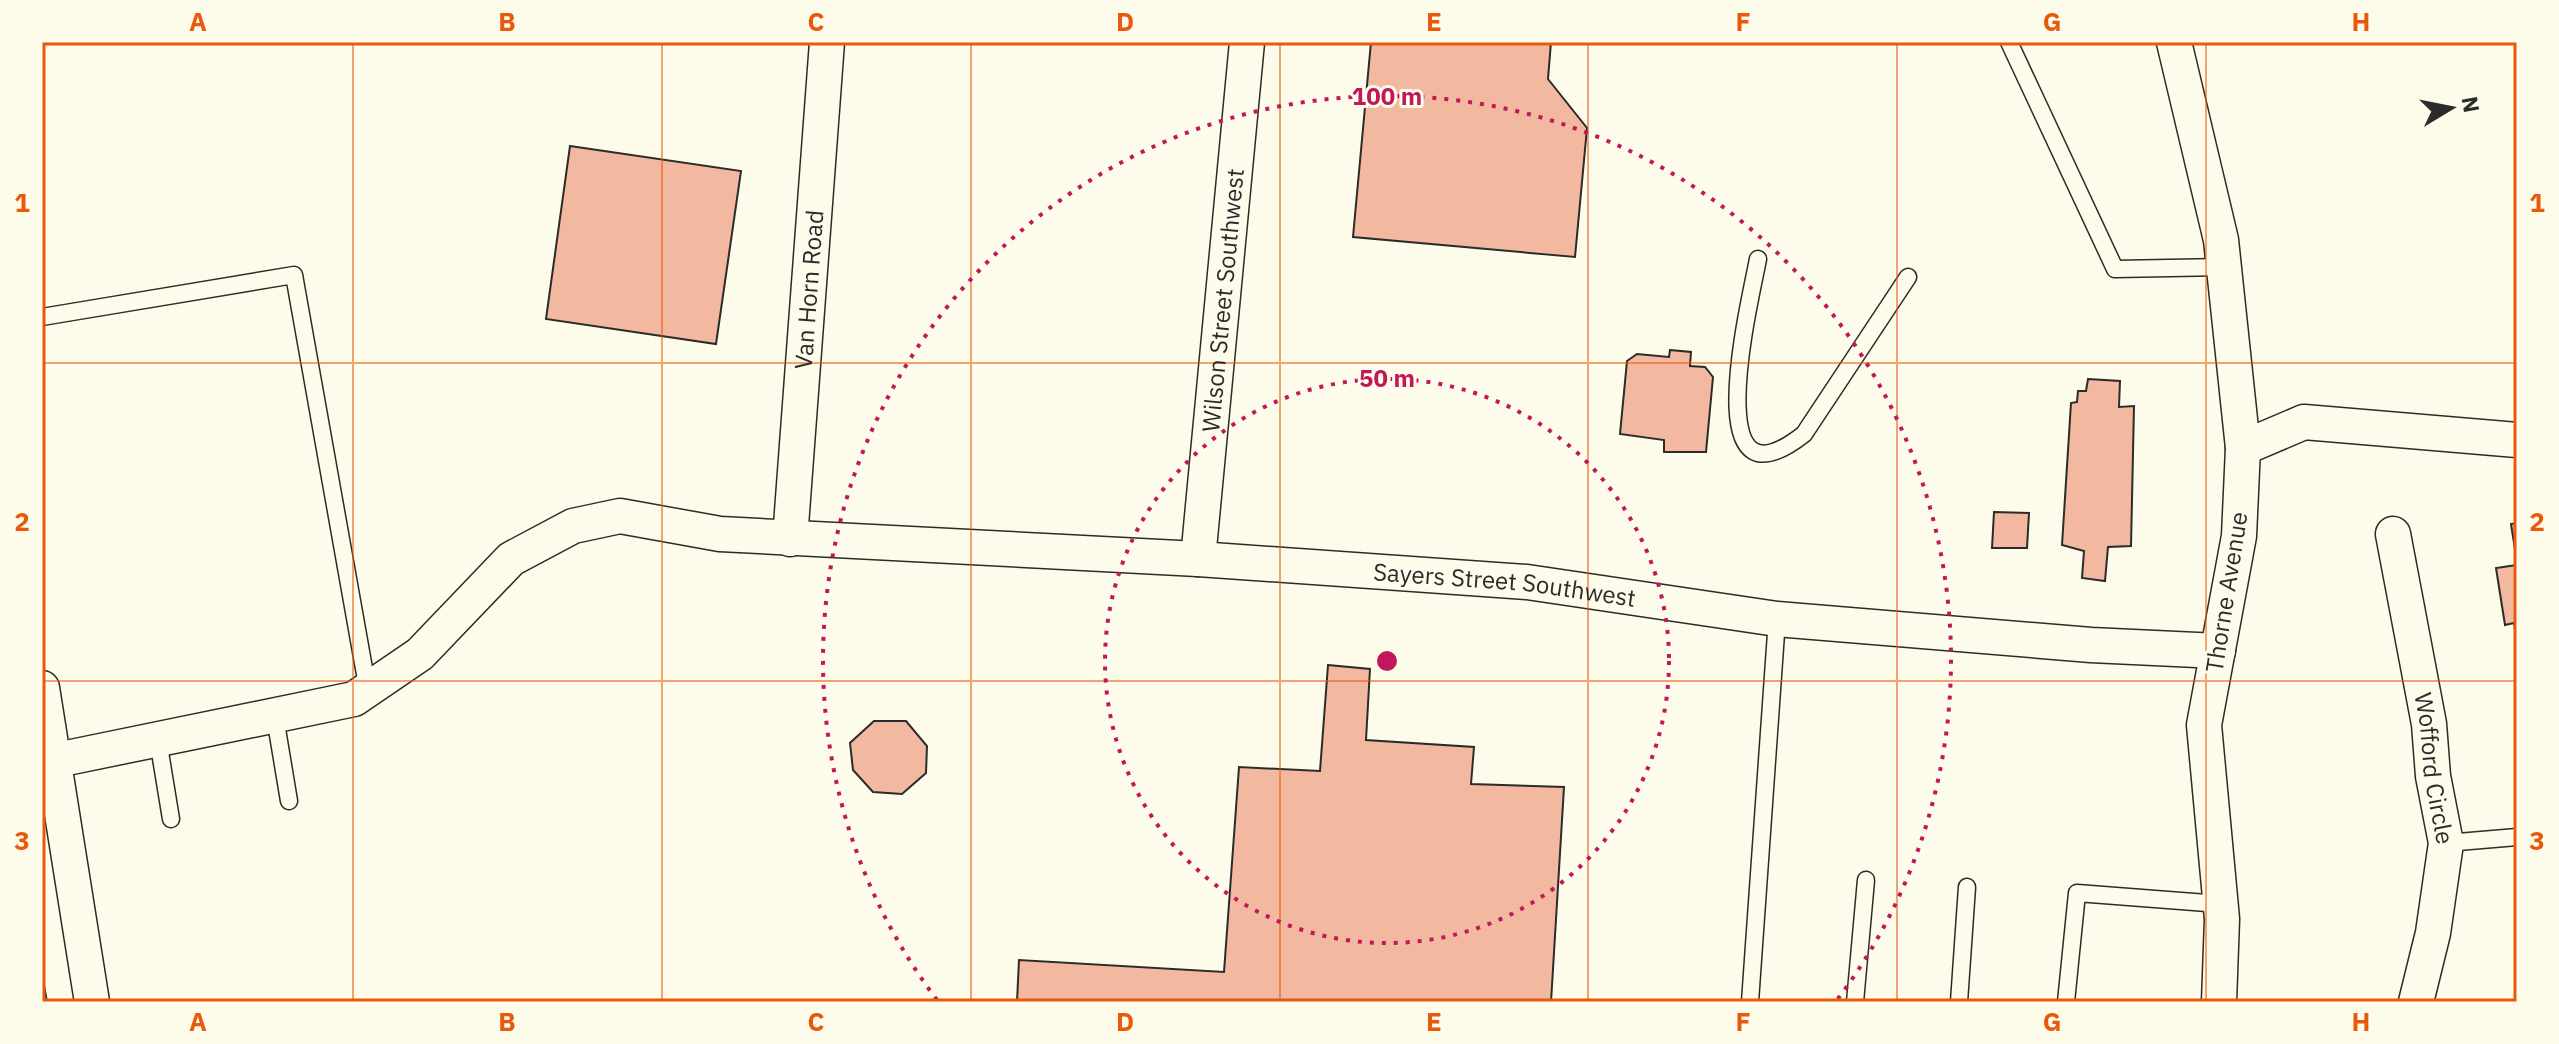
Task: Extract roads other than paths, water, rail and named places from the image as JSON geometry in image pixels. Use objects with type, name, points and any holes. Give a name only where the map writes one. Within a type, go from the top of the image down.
[{"type":"street","name":"Van Horn Road","points":[[790,539],[827,42]]},
{"type":"street","name":"Wilson Street Southwest","points":[[1198,559],[1247,42]]},
{"type":"street","name":"Thorne Avenue","points":[[2174,42],[2221,240],[2243,448],[2239,536],[2204,725],[2220,904],[2223,975],[2219,1002]]},
{"type":"street","points":[[2243,448],[2304,422],[2517,440]]},
{"type":"street","name":"Sayers Street Southwest","points":[[52,761],[354,699],[420,654],[511,559],[573,526],[620,516],[720,534],[1198,559],[1527,582],[1777,619],[2091,645],[2218,651]]},
{"type":"street","name":"Wofford Circle","points":[[2393,534],[2429,724],[2433,776],[2446,843],[2433,933],[2416,1002]]},
{"type":"street","points":[[42,688],[92,1002]]},
{"type":"lane","points":[[2009,42],[2115,269],[2224,267]]},
{"type":"lane","points":[[1758,259],[1735,397],[1739,428],[1749,445],[1761,454],[1781,453],[1804,434],[1908,277]]},
{"type":"lane","points":[[42,317],[294,275],[368,691]]},
{"type":"lane","points":[[1750,1002],[1777,619]]},
{"type":"lane","points":[[275,717],[289,801]]},
{"type":"lane","points":[[158,740],[171,819]]},
{"type":"lane","points":[[2446,843],[2517,837]]},
{"type":"lane","points":[[1855,1002],[1866,880]]},
{"type":"lane","points":[[1959,1002],[1967,887]]},
{"type":"lane","points":[[2066,1002],[2077,893],[2220,904]]}]
